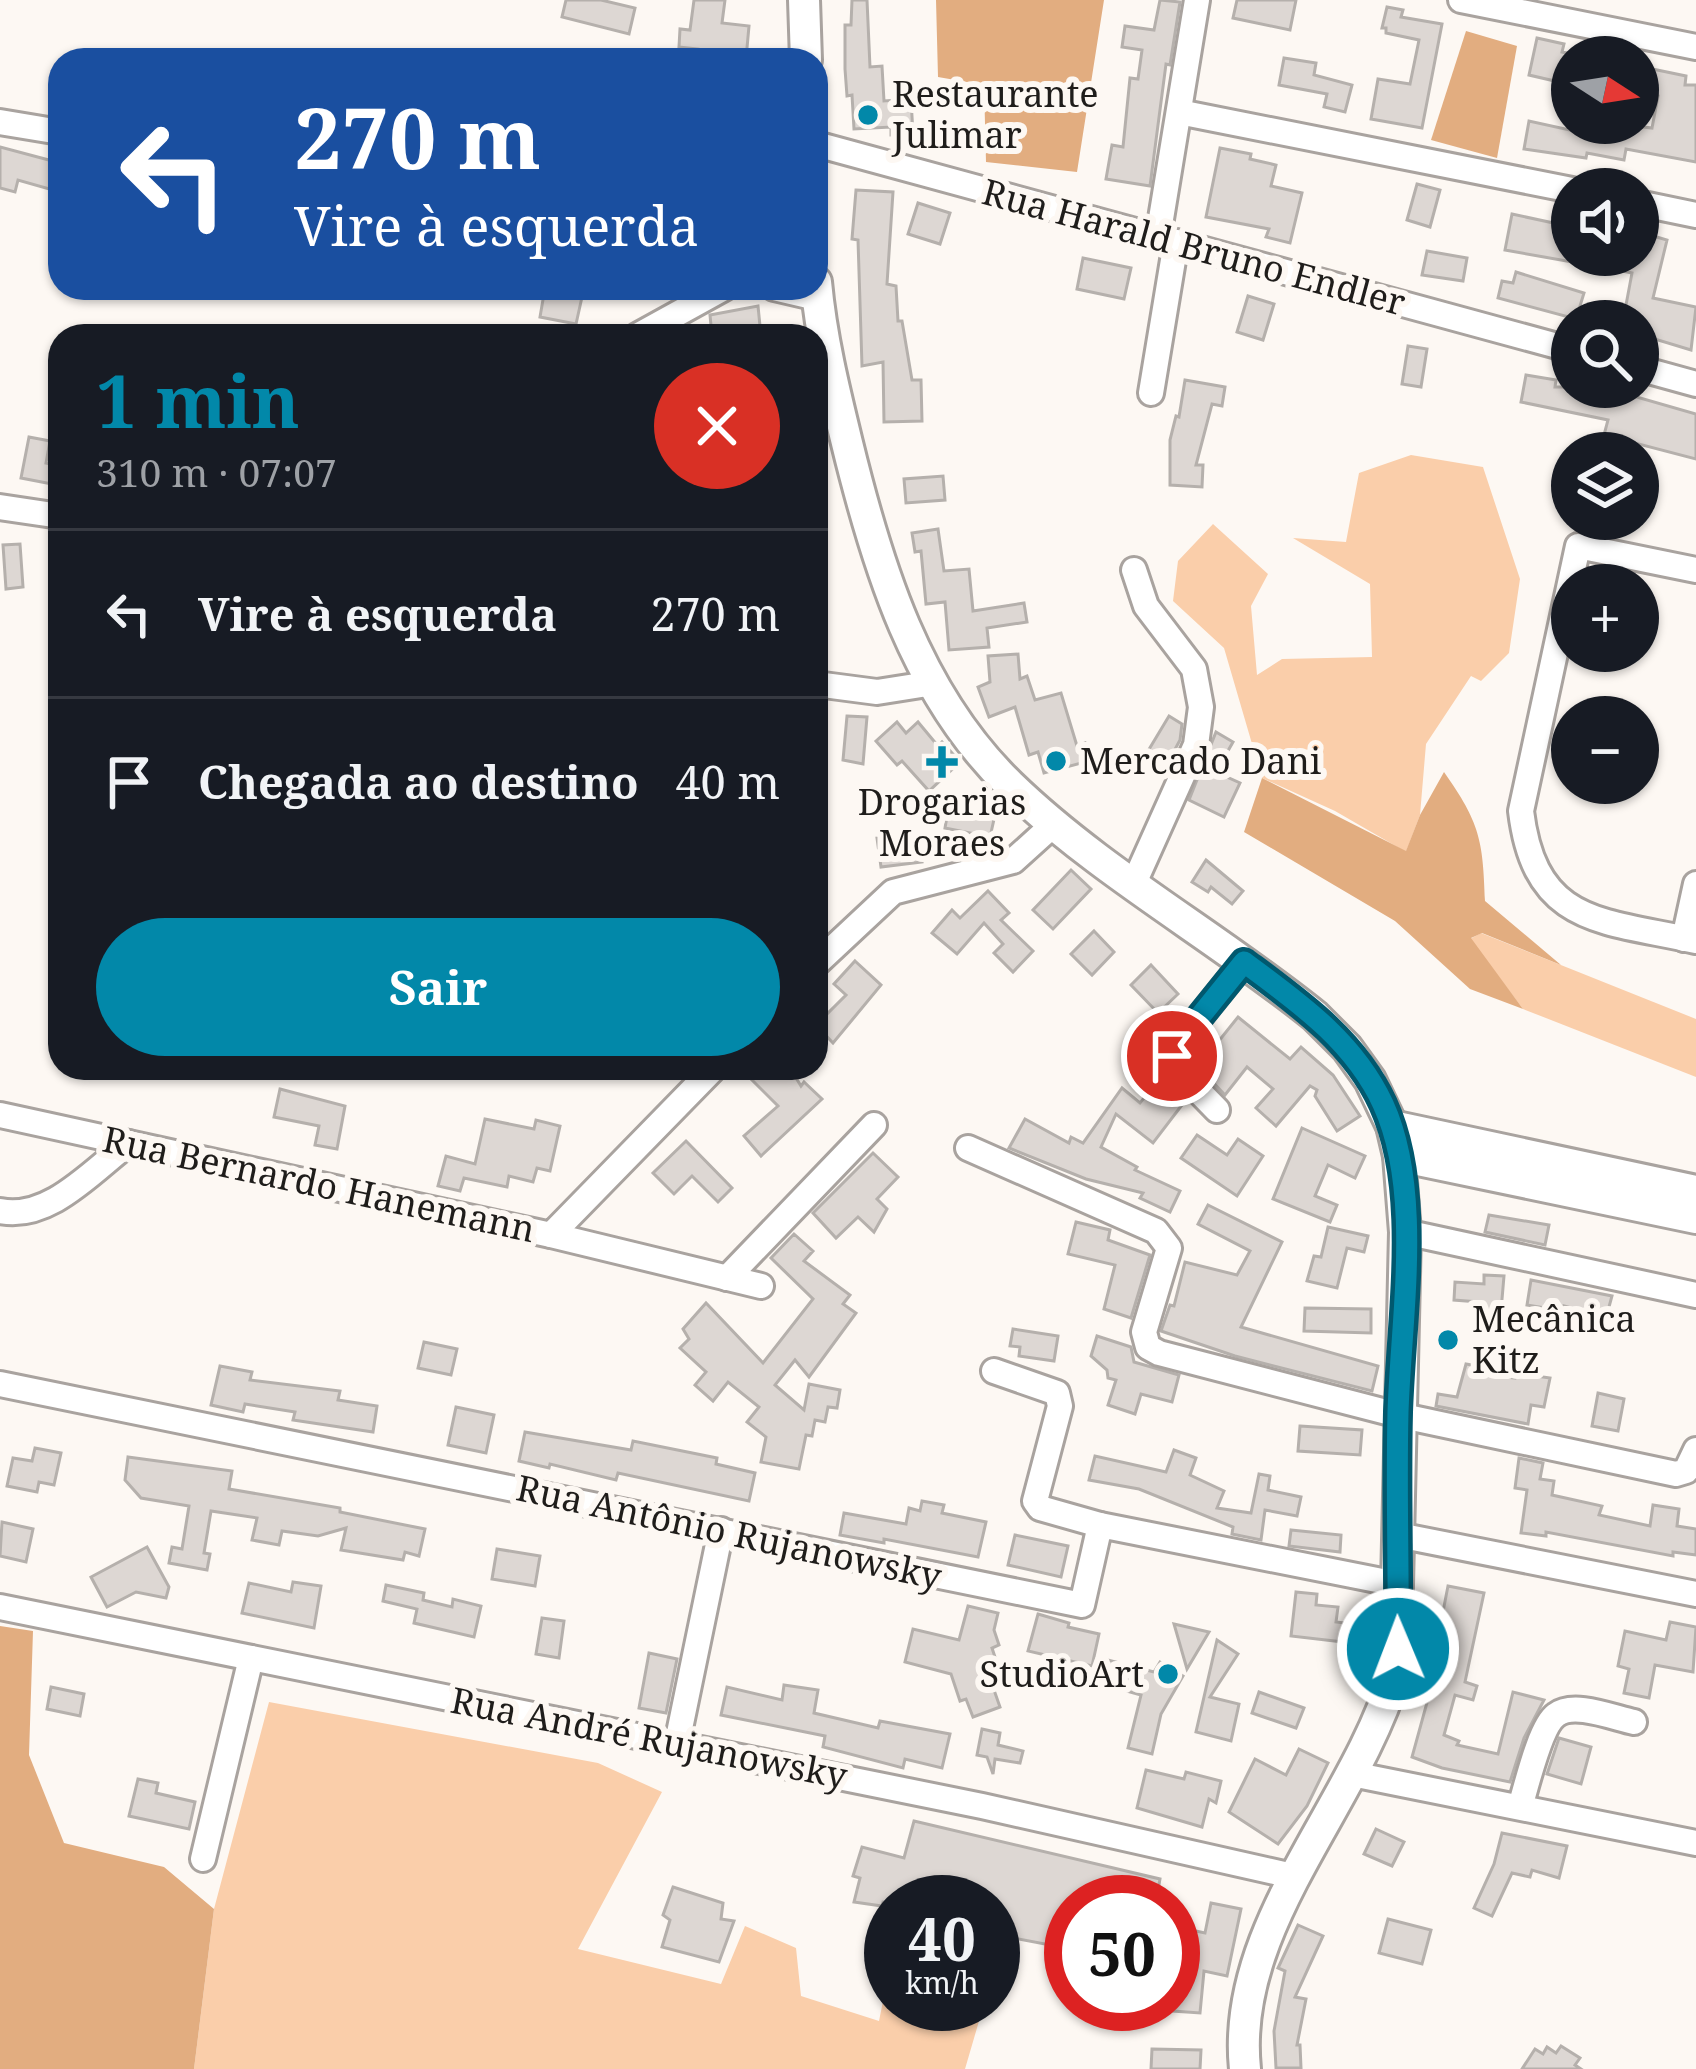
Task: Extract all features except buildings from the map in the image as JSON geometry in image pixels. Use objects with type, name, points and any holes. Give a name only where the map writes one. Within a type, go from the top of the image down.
[{"type":"main road","points":[[804,0],[806,48]]},
{"type":"main road","points":[[828,357],[874,552],[892,598],[934,683],[988,763],[1054,824],[1315,1016],[1370,1080],[1396,1141],[1405,1232],[1395,1673],[1375,1729],[1269,1931],[1249,1985],[1241,2032],[1245,2069]]},
{"type":"main road","points":[[1396,1141],[1696,1192]]},
{"type":"main road","points":[[1396,1141],[1696,1218]]},
{"type":"street","points":[[1151,393],[1179,112],[1197,0]]},
{"type":"street","points":[[1461,0],[1696,46]]},
{"type":"street","points":[[1179,112],[1551,186]]},
{"type":"street","points":[[0,122],[48,130]]},
{"type":"street","name":"Rua Harald Bruno Endler","points":[[828,147],[1551,344]]},
{"type":"street","points":[[1659,207],[1696,215]]},
{"type":"street","points":[[659,324],[702,300]]},
{"type":"street","points":[[1659,374],[1696,384]]},
{"type":"street","points":[[0,507],[48,514]]},
{"type":"street","points":[[1696,570],[1578,546],[1521,812],[1528,854],[1537,874],[1556,897],[1596,919],[1690,940],[1696,884]]},
{"type":"street","points":[[1134,570],[1146,606],[1194,669],[1201,707],[1196,745],[1135,883]]},
{"type":"street","points":[[828,686],[877,692],[934,683]]},
{"type":"street","points":[[828,952],[893,892],[1013,861],[1054,824]]},
{"type":"street","points":[[1217,1110],[1174,1066],[1173,1050],[1244,962]]},
{"type":"street","name":"Rua Bernardo Hanemann","points":[[0,1115],[551,1235],[702,1080]]},
{"type":"street","points":[[727,1278],[874,1125]]},
{"type":"street","points":[[0,1211],[20,1215],[43,1208],[129,1143]]},
{"type":"street","points":[[968,1148],[1165,1239],[1169,1248],[1144,1332],[1148,1347],[1159,1353],[1398,1415],[1676,1474],[1686,1472],[1696,1450]]},
{"type":"street","points":[[1405,1232],[1696,1295]]},
{"type":"street","points":[[551,1235],[761,1286]]},
{"type":"street","points":[[994,1371],[1057,1393],[1060,1406],[1035,1501],[1040,1508],[1100,1525],[1396,1584]]},
{"type":"street","name":"Rua Antônio Rujanowsky","points":[[0,1384],[1082,1605],[1100,1525]]},
{"type":"street","points":[[677,1743],[721,1530]]},
{"type":"street","points":[[1398,1535],[1696,1594]]},
{"type":"street","name":"Rua André Rujanowsky","points":[[0,1607],[677,1743],[1297,1877]]},
{"type":"street","points":[[203,1859],[251,1658]]},
{"type":"street","points":[[1520,1807],[1547,1727],[1556,1714],[1570,1710],[1634,1722]]},
{"type":"street","points":[[1352,1774],[1696,1843]]},
{"type":"shaded area","points":[[936,0],[1104,0],[1077,172],[986,162],[984,85],[938,77]]},
{"type":"shaded area","points":[[1466,31],[1517,46],[1497,158],[1431,140]]},
{"type":"shaded area","points":[[1411,455],[1483,467],[1520,579],[1509,653],[1481,681],[1471,676],[1426,744],[1420,815],[1406,852],[1335,811],[1262,778],[1224,648],[1173,601],[1178,561],[1213,524],[1268,574],[1251,606],[1257,675],[1282,659],[1372,657],[1370,584],[1293,538],[1346,542],[1359,473]]},
{"type":"shaded area","points":[[1444,772],[1477,833],[1485,901],[1561,965],[1482,933],[1471,938],[1523,1009],[1470,989],[1395,921],[1244,832],[1262,778],[1406,851]]},
{"type":"shaded area","points":[[1481,933],[1696,1019],[1696,1077],[1523,1009],[1470,939]]},
{"type":"shaded area","points":[[0,1626],[33,1631],[29,1755],[64,1843],[164,1867],[214,1909],[194,2069],[0,2069]]},
{"type":"shaded area","points":[[269,1702],[598,1763],[662,1792],[578,1949],[721,1984],[745,1926],[796,1948],[801,1996],[864,2016],[864,2031],[976,2031],[965,2069],[194,2069],[214,1909]]},
{"type":"place","name":"Restaurante Julimar","points":[[868,115]]},
{"type":"place","name":"Mercado Dani","points":[[1056,761]]},
{"type":"place","name":"Drogarias Moraes","points":[[942,762]]},
{"type":"place","name":"Mecânica Kitz","points":[[1448,1340]]},
{"type":"place","name":"StudioArt","points":[[1168,1674]]},
{"type":"route","points":[[1172,1056],[1244,962],[1315,1016],[1347,1048],[1370,1080],[1392,1126],[1400,1156],[1405,1232],[1398,1415],[1398,1649]]}]
